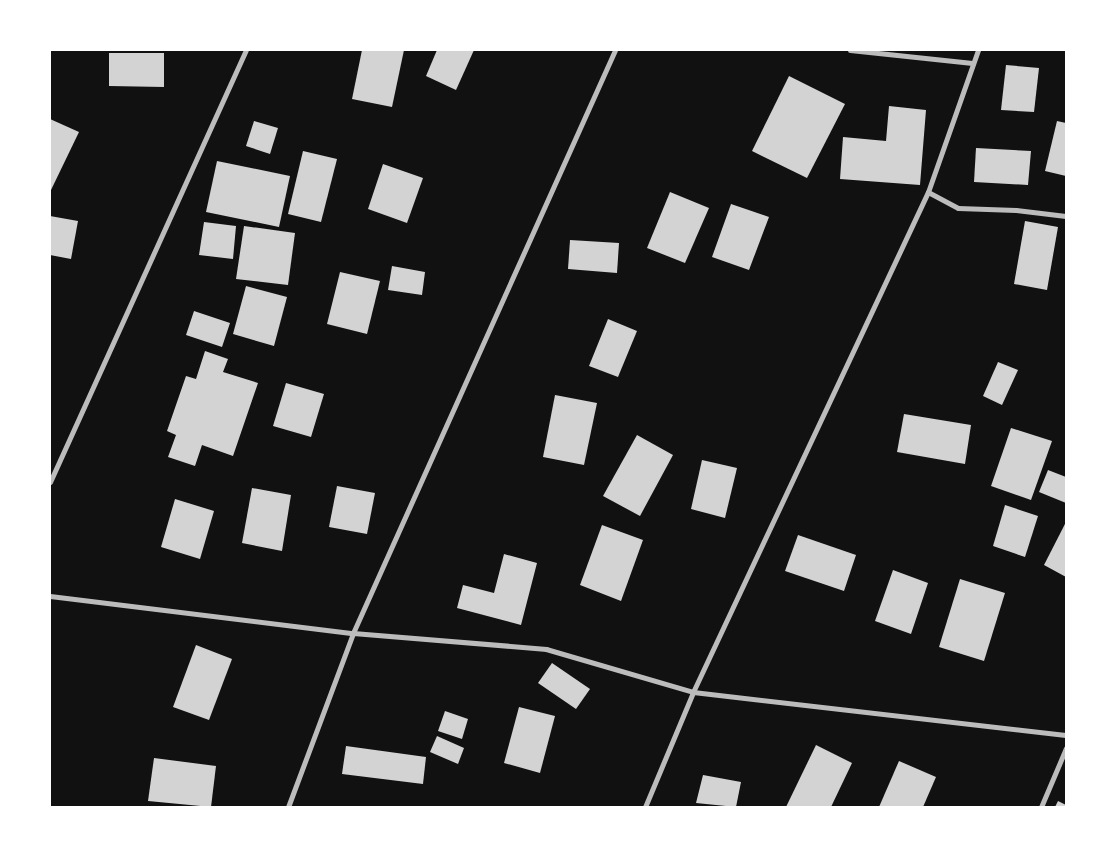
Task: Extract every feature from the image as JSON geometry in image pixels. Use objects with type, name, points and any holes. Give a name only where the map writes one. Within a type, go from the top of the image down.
[{"type":"street","points":[[50,482],[246,50]]},
{"type":"street","points":[[288,807],[353,633],[615,50]]},
{"type":"street","points":[[850,50],[972,63]]},
{"type":"street","points":[[645,807],[693,692],[928,192],[978,50]]},
{"type":"street","points":[[928,192],[958,208],[1016,210],[1066,216]]},
{"type":"street","points":[[50,596],[353,633],[546,649],[693,692],[1066,735]]},
{"type":"street","points":[[1041,807],[1066,748]]},
{"type":"building","points":[[362,50],[404,50],[392,107],[352,99]]},
{"type":"building","points":[[437,50],[474,50],[456,90],[426,76]]},
{"type":"building","points":[[109,53],[164,53],[164,87],[109,86]]},
{"type":"building","points":[[1006,65],[1039,68],[1034,112],[1001,110]]},
{"type":"building","points":[[789,76],[845,104],[807,178],[752,151]]},
{"type":"building","points":[[889,106],[926,110],[920,185],[840,179],[843,137],[886,141]]},
{"type":"building","points":[[50,119],[79,132],[51,190],[50,189]]},
{"type":"building","points":[[254,121],[278,128],[270,154],[246,146]]},
{"type":"building","points":[[1057,121],[1066,123],[1066,176],[1045,171]]},
{"type":"building","points":[[976,148],[1031,151],[1028,185],[974,182]]},
{"type":"building","points":[[303,151],[337,159],[321,222],[288,214]]},
{"type":"building","points":[[217,161],[290,176],[279,227],[206,212]]},
{"type":"building","points":[[383,164],[423,178],[407,223],[368,209]]},
{"type":"building","points":[[670,192],[709,208],[685,263],[647,248]]},
{"type":"building","points":[[731,204],[769,217],[749,270],[712,257]]},
{"type":"building","points":[[50,216],[78,221],[71,259],[50,255]]},
{"type":"building","points":[[1025,221],[1058,227],[1047,290],[1014,284]]},
{"type":"building","points":[[204,222],[236,226],[233,259],[199,255]]},
{"type":"building","points":[[244,226],[295,233],[288,285],[236,279]]},
{"type":"building","points":[[570,240],[619,243],[617,273],[568,269]]},
{"type":"building","points":[[392,266],[425,272],[422,295],[388,290]]},
{"type":"building","points":[[340,272],[380,281],[367,334],[327,324]]},
{"type":"building","points":[[246,286],[287,297],[274,346],[233,334]]},
{"type":"building","points":[[194,311],[230,323],[222,347],[186,335]]},
{"type":"building","points":[[608,319],[637,331],[618,377],[589,366]]},
{"type":"building","points":[[205,351],[228,359],[223,372],[258,383],[233,456],[202,445],[195,466],[168,457],[176,435],[167,431],[186,376],[196,379]]},
{"type":"building","points":[[998,362],[1018,370],[1002,405],[983,396]]},
{"type":"building","points":[[286,383],[324,394],[311,437],[273,426]]},
{"type":"building","points":[[555,395],[597,403],[584,465],[543,457]]},
{"type":"building","points":[[904,414],[971,425],[965,464],[897,452]]},
{"type":"building","points":[[1011,428],[1052,441],[1031,500],[991,486]]},
{"type":"building","points":[[637,435],[673,455],[640,516],[603,496]]},
{"type":"building","points":[[702,460],[737,468],[725,518],[691,509]]},
{"type":"building","points":[[1048,470],[1066,477],[1066,503],[1039,492]]},
{"type":"building","points":[[337,486],[375,493],[367,534],[329,527]]},
{"type":"building","points":[[252,488],[291,495],[282,551],[242,543]]},
{"type":"building","points":[[175,499],[214,511],[200,559],[161,547]]},
{"type":"building","points":[[1005,505],[1038,516],[1025,557],[993,546]]},
{"type":"building","points":[[1066,522],[1066,577],[1044,565]]},
{"type":"building","points":[[602,525],[643,540],[621,601],[580,585]]},
{"type":"building","points":[[798,535],[856,555],[844,591],[785,571]]},
{"type":"building","points":[[504,554],[537,563],[521,625],[457,608],[463,585],[494,593]]},
{"type":"building","points":[[893,570],[928,583],[911,634],[875,621]]},
{"type":"building","points":[[960,579],[1005,593],[984,661],[939,647]]},
{"type":"building","points":[[196,645],[232,659],[209,720],[173,707]]},
{"type":"building","points":[[552,663],[590,689],[576,709],[538,683]]},
{"type":"building","points":[[519,707],[555,716],[540,773],[504,763]]},
{"type":"building","points":[[445,711],[468,719],[462,739],[438,731]]},
{"type":"building","points":[[437,736],[464,748],[458,764],[430,752]]},
{"type":"building","points":[[816,745],[852,763],[831,807],[786,807]]},
{"type":"building","points":[[346,746],[426,757],[423,784],[342,774]]},
{"type":"building","points":[[154,758],[216,766],[211,807],[148,801]]},
{"type":"building","points":[[899,761],[936,777],[923,807],[879,807]]},
{"type":"building","points":[[703,775],[741,782],[736,807],[696,803]]},
{"type":"building","points":[[1058,801],[1066,805],[1066,807],[1055,807]]}]
